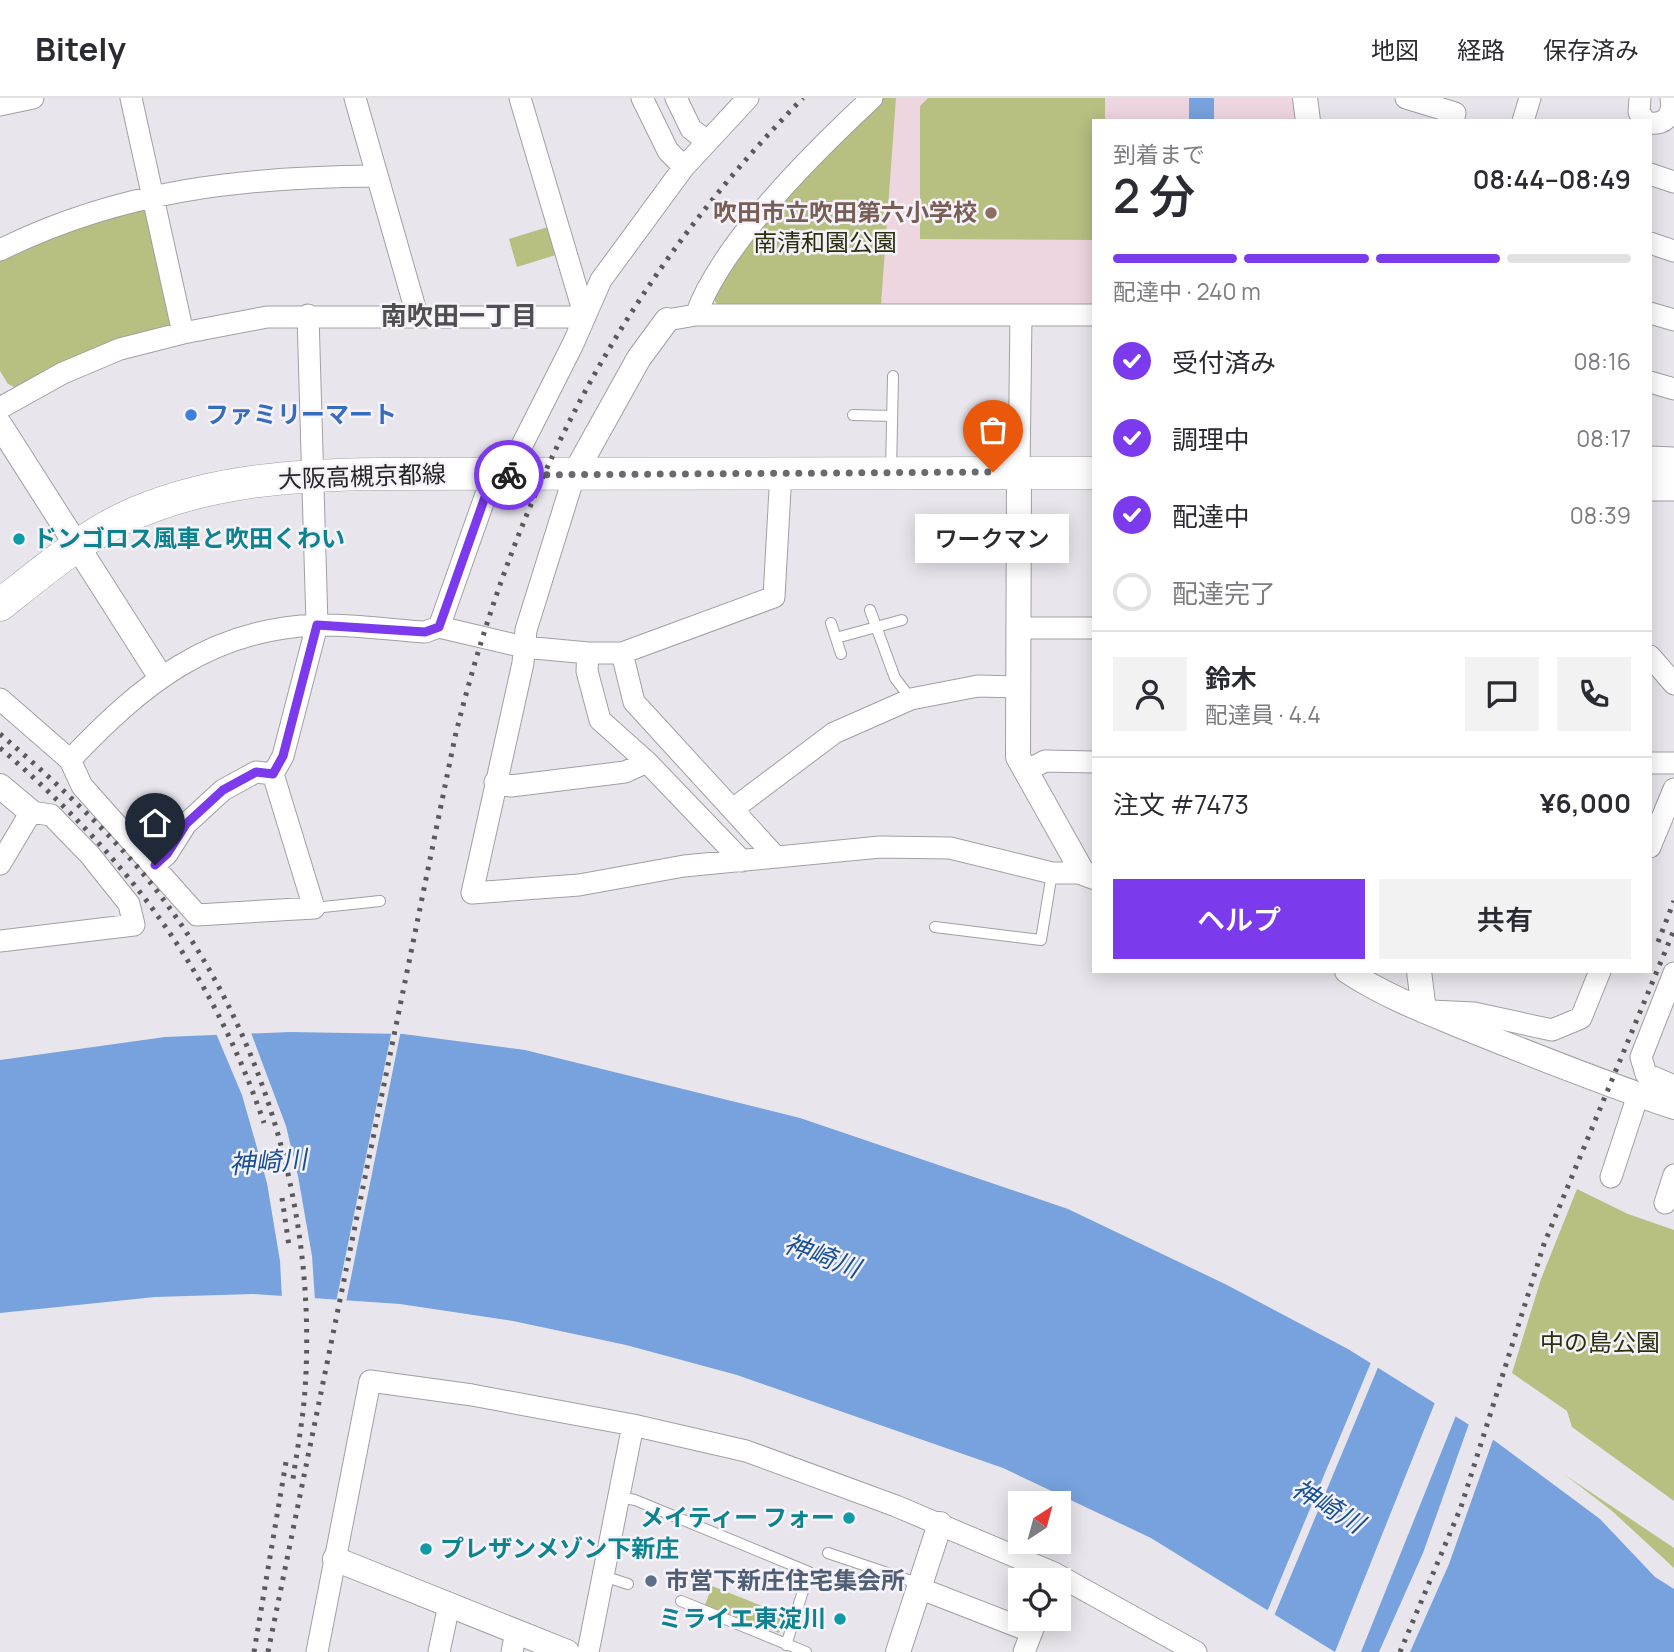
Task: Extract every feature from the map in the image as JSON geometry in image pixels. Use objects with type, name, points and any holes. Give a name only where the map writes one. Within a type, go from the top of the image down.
[{"type":"main road","name":"大阪高槻京都線","points":[[0,605],[78,547],[120,520],[191,494],[271,479],[313,475],[575,473],[1092,473]]},
{"type":"street","points":[[0,105],[33,98]]},
{"type":"street","points":[[131,98],[183,333]]},
{"type":"street","points":[[355,98],[417,315]]},
{"type":"street","points":[[520,98],[585,317]]},
{"type":"street","points":[[642,98],[668,151],[684,167]]},
{"type":"street","points":[[676,98],[691,129],[706,140]]},
{"type":"street","points":[[439,627],[485,497],[519,450],[601,280],[684,167],[706,140],[748,98]]},
{"type":"street","points":[[696,315],[705,289],[771,201],[872,98]]},
{"type":"street","points":[[1305,98],[1308,119]]},
{"type":"street","points":[[1406,98],[1455,113],[1454,119]]},
{"type":"street","points":[[1524,119],[1530,98]]},
{"type":"street","points":[[1652,123],[1667,120],[1673,107]]},
{"type":"street","points":[[1652,175],[1674,181]]},
{"type":"street","points":[[0,250],[52,226],[153,195],[263,178],[376,176]]},
{"type":"street","points":[[1652,244],[1674,251]]},
{"type":"street","points":[[1652,314],[1674,320]]},
{"type":"street","points":[[0,699],[70,760],[82,786],[197,915],[314,908],[273,774],[283,756],[317,625],[308,315]]},
{"type":"street","points":[[1088,875],[1052,873],[950,848],[880,847],[684,866],[579,885],[472,893],[526,630],[575,473],[639,358],[667,320],[696,315],[1092,315]]},
{"type":"street","points":[[1021,315],[1018,757],[1088,875]]},
{"type":"street","points":[[160,676],[0,422],[63,373],[97,359],[183,333],[267,317],[585,317]]},
{"type":"street","points":[[1652,383],[1674,389]]},
{"type":"street","points":[[70,760],[113,715],[160,676],[203,651],[231,640],[317,625],[425,632],[439,627],[524,647],[622,653],[774,597],[781,472]]},
{"type":"street","points":[[1019,628],[1092,628]]},
{"type":"street","points":[[588,653],[587,671],[600,720],[648,762],[741,861]]},
{"type":"street","points":[[622,653],[634,702],[776,857]]},
{"type":"street","points":[[1652,660],[1674,684]]},
{"type":"street","points":[[733,809],[834,733],[911,699],[978,687],[1018,687]]},
{"type":"street","points":[[1026,771],[1045,761],[1092,762]]},
{"type":"street","points":[[495,782],[511,786],[625,772],[648,762]]},
{"type":"street","points":[[1652,763],[1674,763]]},
{"type":"street","points":[[155,865],[167,854],[186,824],[223,790],[256,772],[273,774]]},
{"type":"street","points":[[0,786],[31,813],[51,815],[90,855],[129,904],[134,925],[0,941]]},
{"type":"street","points":[[1654,827],[1674,789]]},
{"type":"street","points":[[0,864],[31,813]]},
{"type":"street","points":[[1350,973],[1370,987],[1424,1011],[1602,1084],[1674,1107]]},
{"type":"street","points":[[1419,973],[1424,1011]]},
{"type":"street","points":[[1424,1011],[1474,1013],[1552,1030],[1581,1018],[1599,973]]},
{"type":"street","points":[[1674,976],[1641,1057],[1646,1074],[1674,1086]]},
{"type":"street","points":[[1641,1064],[1674,1077]]},
{"type":"street","points":[[1611,1177],[1638,1095]]},
{"type":"street","points":[[1665,1203],[1674,1175]]},
{"type":"street","points":[[318,1652],[370,1381],[485,1397],[633,1425],[746,1451],[940,1524],[1033,1568]]},
{"type":"street","points":[[588,1652],[633,1425]]},
{"type":"street","points":[[899,1652],[940,1524]]},
{"type":"street","points":[[335,1559],[449,1605],[514,1642],[567,1652]]},
{"type":"street","points":[[1071,1585],[1117,1605],[1196,1652]]},
{"type":"street","points":[[920,1586],[1031,1634]]},
{"type":"street","points":[[439,1652],[449,1605]]},
{"type":"lane","points":[[891,472],[892,376]]},
{"type":"lane","points":[[852,415],[892,416]]},
{"type":"lane","points":[[870,610],[895,678],[911,699]]},
{"type":"lane","points":[[836,638],[902,620]]},
{"type":"lane","points":[[831,623],[841,654]]},
{"type":"lane","points":[[935,927],[1041,940],[1052,873]]},
{"type":"lane","points":[[314,908],[380,901]]},
{"type":"lane","points":[[619,1497],[635,1500],[809,1572],[786,1645]]},
{"type":"lane","points":[[828,1553],[920,1586]]},
{"type":"lane","points":[[603,1576],[628,1584]]},
{"type":"lane","points":[[681,1601],[806,1652]]},
{"type":"shaded area","name":"吹田市立吹田第六小学校","points":[[896,98],[1293,98],[1296,119],[1092,119],[1092,306],[881,305]]},
{"type":"green space","name":"南清和園公園","points":[[881,98],[896,98],[881,305],[717,304],[709,293],[777,204]]},
{"type":"green space","points":[[928,98],[1105,98],[1105,119],[1092,119],[1092,240],[920,239],[920,106]]},
{"type":"green space","points":[[140,208],[149,213],[174,319],[168,327],[16,388],[8,384],[0,371],[0,258],[55,234]]},
{"type":"green space","points":[[551,226],[559,254],[517,267],[509,239]]},
{"type":"green space","name":"中の島公園","points":[[1577,1189],[1628,1214],[1674,1230],[1674,1501],[1572,1427],[1567,1411],[1512,1373],[1541,1279]]},
{"type":"green space","points":[[1565,1475],[1674,1548],[1674,1568],[1611,1510]]},
{"type":"green space","points":[[712,1586],[785,1615],[779,1633],[705,1605]]},
{"type":"water","points":[[1189,98],[1214,98],[1214,119],[1189,119]]},
{"type":"water","name":"神崎川","points":[[290,1032],[403,1034],[525,1050],[800,1118],[1068,1209],[1225,1284],[1348,1349],[1495,1441],[1600,1519],[1655,1577],[1674,1589],[1674,1652],[1335,1652],[1151,1538],[1071,1500],[1071,1491],[1052,1491],[1003,1468],[737,1375],[626,1345],[513,1321],[400,1304],[253,1294],[155,1297],[0,1313],[0,1060],[165,1037]]},
{"type":"pier","points":[[250,1030],[286,1126],[312,1256],[315,1300],[282,1299],[280,1261],[267,1183],[242,1095],[215,1031]]},
{"type":"pier","points":[[392,1030],[401,1030],[346,1302],[336,1302]]},
{"type":"pier","points":[[1372,1360],[1379,1365],[1274,1616],[1267,1612]]},
{"type":"pier","points":[[1436,1400],[1457,1413],[1361,1652],[1335,1652]]},
{"type":"pier","points":[[1470,1421],[1494,1437],[1449,1564],[1410,1652],[1379,1652],[1423,1553]]},
{"type":"railway","points":[[268,1652],[455,737],[480,646],[510,558],[544,474],[584,393],[630,315],[681,240],[739,168],[803,98]]},
{"type":"railway","points":[[0,734],[69,796],[134,863],[177,919],[214,979],[246,1043],[270,1110],[289,1179],[301,1249],[306,1319],[305,1390],[293,1479]]},
{"type":"railway","points":[[0,748],[45,788],[86,830],[124,872],[159,917],[218,1014],[243,1067],[264,1123]]},
{"type":"railway","points":[[1658,942],[1674,901]]},
{"type":"railway","points":[[1400,1652],[1461,1507],[1544,1244],[1674,930]]},
{"type":"railway","points":[[282,1198],[289,1246]]},
{"type":"railway","points":[[254,1652],[286,1462]]},
{"type":"way so far","points":[[509,475],[993,472]]},
{"type":"place","name":"吹田市立吹田第六小学校","points":[[991,213]]},
{"type":"place","name":"ファミリーマート","points":[[191,415]]},
{"type":"place","name":"ワークマン","points":[[993,472]]},
{"type":"place","name":"ドンゴロス風車と吹田くわい","points":[[19,539]]},
{"type":"place","name":"メイティー フォー","points":[[849,1518]]},
{"type":"place","name":"プレザンメゾン下新庄","points":[[426,1549]]},
{"type":"place","name":"市営下新庄住宅集会所","points":[[651,1581]]},
{"type":"place","name":"ミライエ東淀川","points":[[840,1619]]},
{"type":"district","name":"南吹田一丁目","points":[[459,316]]},
{"type":"route","points":[[155,865],[167,854],[186,824],[223,790],[256,772],[273,774],[283,756],[317,625],[425,632],[439,627],[485,497],[501,475],[509,475]]}]
